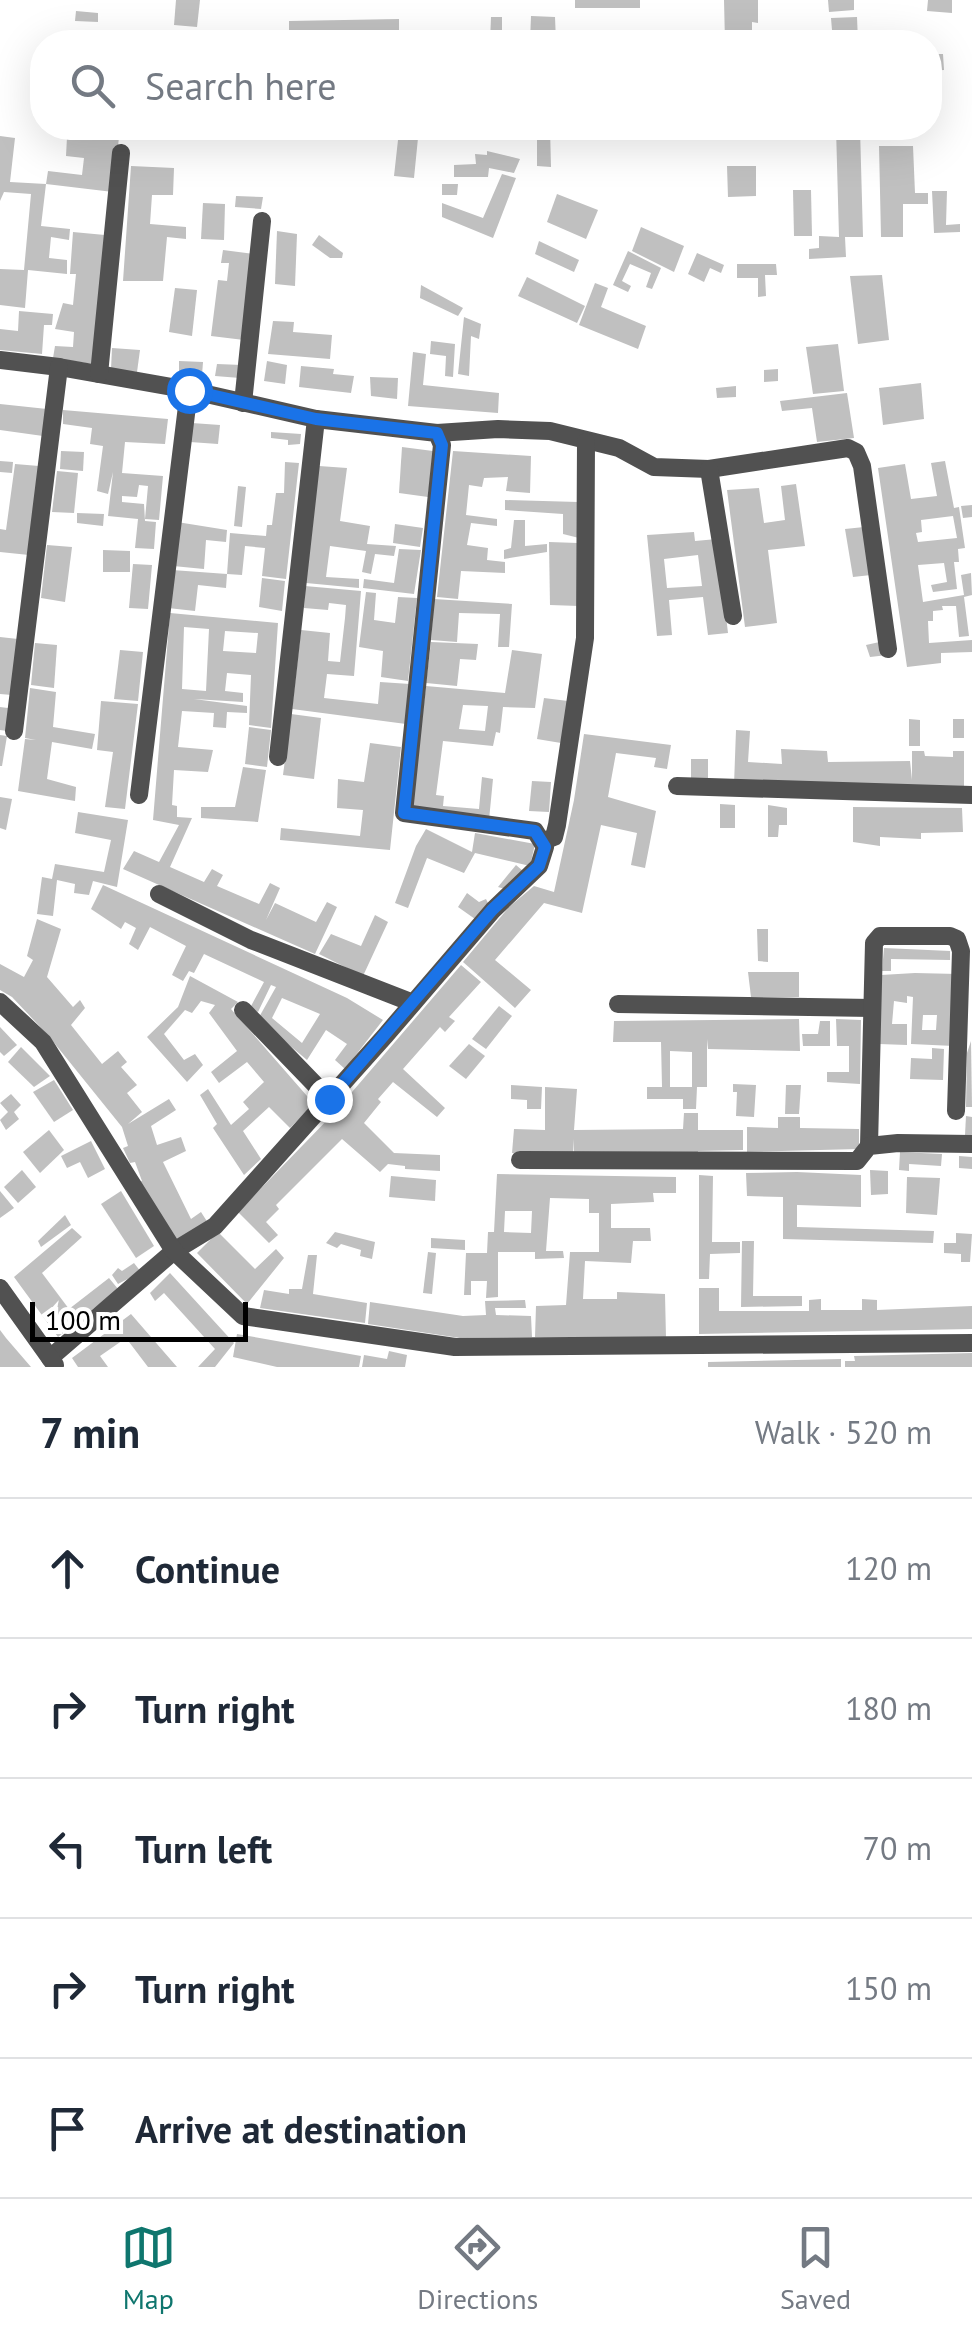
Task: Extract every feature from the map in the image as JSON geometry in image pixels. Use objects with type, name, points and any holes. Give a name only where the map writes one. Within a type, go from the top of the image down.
[{"type":"street","points":[[99,374],[121,154]]},
{"type":"street","points":[[243,402],[262,220]]},
{"type":"street","points":[[0,360],[189,390],[316,419],[437,433],[550,431],[619,448],[654,467],[709,470],[848,448],[856,452],[862,466],[888,649]]},
{"type":"street","points":[[14,731],[59,367]]},
{"type":"street","points":[[139,795],[189,390]]},
{"type":"street","points":[[278,757],[316,419]]},
{"type":"street","points":[[0,1288],[53,1362],[174,1251],[214,1226],[492,910],[539,866],[544,841],[535,831],[404,813],[442,445],[437,433]]},
{"type":"street","points":[[544,841],[554,837],[557,825],[584,638],[586,442]]},
{"type":"street","points":[[709,470],[733,616]]},
{"type":"street","points":[[677,786],[972,795]]},
{"type":"street","points":[[160,894],[251,940],[413,1003]]},
{"type":"street","points":[[520,1160],[857,1161],[869,1146],[874,943],[880,936],[957,939],[961,951],[956,1111]]},
{"type":"street","points":[[0,1002],[44,1042],[174,1251],[244,1316],[455,1347],[972,1343]]},
{"type":"street","points":[[618,1004],[872,1008]]},
{"type":"street","points":[[243,1010],[329,1099]]},
{"type":"street","points":[[869,1146],[972,1144]]},
{"type":"building","points":[[176,0],[200,0],[197,27],[174,25]]},
{"type":"building","points":[[575,0],[640,0],[640,8],[575,8]]},
{"type":"building","points":[[724,0],[758,0],[758,23],[752,22],[752,30],[725,30]]},
{"type":"building","points":[[828,0],[854,0],[854,10],[829,12]]},
{"type":"building","points":[[928,0],[952,0],[952,13],[927,11]]},
{"type":"building","points":[[76,11],[98,13],[98,22],[75,21]]},
{"type":"building","points":[[531,16],[555,17],[556,30],[530,30]]},
{"type":"building","points":[[491,17],[502,17],[502,30],[490,30]]},
{"type":"building","points":[[857,17],[858,30],[832,30],[831,18]]},
{"type":"building","points":[[399,19],[399,30],[289,30],[289,21]]},
{"type":"building","points":[[0,136],[15,138],[10,182],[46,184],[41,226],[70,229],[69,240],[51,237],[49,258],[67,260],[67,274],[28,270],[25,308],[0,305],[0,269],[24,270],[31,194],[4,192],[0,201]]},
{"type":"building","points":[[67,140],[119,140],[113,192],[46,184],[48,171],[82,175],[84,158],[66,156]]},
{"type":"building","points":[[398,140],[418,140],[414,178],[394,176]]},
{"type":"building","points":[[537,140],[550,140],[551,167],[537,166]]},
{"type":"building","points":[[836,140],[860,140],[863,237],[845,237],[846,257],[809,259],[809,249],[819,248],[819,236],[839,237]]},
{"type":"building","points":[[879,146],[913,146],[915,193],[928,193],[928,204],[903,204],[903,237],[881,237]]},
{"type":"building","points":[[487,151],[520,159],[514,173],[489,168],[488,177],[454,177],[454,165],[476,164],[475,154],[487,155]]},
{"type":"building","points":[[131,166],[174,168],[173,195],[152,195],[150,224],[186,227],[186,239],[167,237],[163,281],[123,281]]},
{"type":"building","points":[[727,166],[756,166],[756,196],[728,197]]},
{"type":"building","points":[[502,174],[516,178],[493,238],[442,217],[442,203],[483,218]]},
{"type":"building","points":[[442,184],[458,184],[457,195],[442,195]]},
{"type":"building","points":[[793,190],[811,190],[812,236],[794,236]]},
{"type":"building","points":[[932,191],[947,191],[946,225],[960,224],[960,232],[934,233]]},
{"type":"building","points":[[557,194],[598,210],[586,239],[547,222]]},
{"type":"building","points":[[236,196],[263,197],[261,209],[235,207]]},
{"type":"building","points":[[203,203],[225,204],[224,240],[201,239]]},
{"type":"building","points":[[641,227],[684,246],[674,272],[632,251]]},
{"type":"building","points":[[277,231],[297,234],[295,286],[275,284]]},
{"type":"building","points":[[73,232],[105,235],[92,364],[53,358],[55,346],[73,347],[74,332],[55,329],[63,303],[73,305]]},
{"type":"building","points":[[319,235],[343,253],[342,258],[330,258],[312,245]]},
{"type":"building","points":[[539,241],[579,260],[574,272],[535,254]]},
{"type":"building","points":[[223,250],[254,254],[244,340],[211,336],[218,280],[227,281],[229,263],[221,263]]},
{"type":"building","points":[[628,251],[661,268],[652,289],[646,287],[651,273],[630,264],[622,281],[631,286],[628,292],[613,285]]},
{"type":"building","points":[[697,253],[724,265],[721,273],[710,268],[704,282],[688,274]]},
{"type":"building","points":[[737,264],[776,264],[777,275],[765,275],[766,296],[758,297],[758,278],[737,278]]},
{"type":"building","points":[[882,275],[889,340],[858,344],[850,276]]},
{"type":"building","points":[[527,277],[585,306],[577,323],[518,296]]},
{"type":"building","points":[[595,283],[608,288],[601,307],[646,326],[638,349],[579,325]]},
{"type":"building","points":[[421,285],[463,308],[458,316],[420,298]]},
{"type":"building","points":[[175,288],[197,290],[192,336],[169,332]]},
{"type":"building","points":[[19,311],[53,314],[52,325],[44,325],[42,354],[0,350],[0,329],[18,331]]},
{"type":"building","points":[[464,317],[481,324],[479,339],[471,336],[469,376],[458,374]]},
{"type":"building","points":[[273,321],[294,322],[293,332],[332,335],[330,359],[268,354]]},
{"type":"building","points":[[431,341],[455,344],[453,377],[445,376],[446,356],[430,354]]},
{"type":"building","points":[[838,344],[844,391],[813,394],[806,347]]},
{"type":"building","points":[[112,348],[140,350],[137,372],[111,369]]},
{"type":"building","points":[[413,352],[426,354],[423,385],[499,393],[498,413],[408,406]]},
{"type":"building","points":[[179,361],[203,362],[202,375],[179,374]]},
{"type":"building","points":[[267,361],[287,365],[285,384],[264,381]]},
{"type":"building","points":[[217,364],[242,365],[240,378],[215,376]]},
{"type":"building","points":[[301,366],[334,369],[333,374],[354,376],[351,393],[299,387]]},
{"type":"building","points":[[778,369],[778,381],[764,382],[764,370]]},
{"type":"building","points":[[370,377],[398,378],[397,399],[371,396]]},
{"type":"building","points":[[921,383],[924,419],[883,425],[879,388]]},
{"type":"building","points":[[736,386],[736,397],[717,398],[716,388]]},
{"type":"building","points":[[847,393],[854,438],[817,442],[812,408],[782,411],[780,401]]},
{"type":"building","points":[[0,404],[47,409],[43,436],[0,430]]},
{"type":"building","points":[[63,410],[168,419],[165,444],[125,442],[122,473],[163,476],[159,520],[145,519],[148,486],[139,485],[137,497],[122,496],[122,502],[144,504],[145,521],[156,522],[154,549],[135,548],[138,519],[108,516],[113,472],[108,494],[97,491],[103,446],[90,444],[92,428],[63,424]]},
{"type":"building","points":[[192,423],[220,425],[218,444],[190,442]]},
{"type":"building","points":[[271,432],[301,434],[300,444],[288,445],[288,440],[271,438]]},
{"type":"building","points":[[402,447],[433,451],[428,497],[399,493]]},
{"type":"building","points":[[61,451],[84,452],[83,471],[60,469]]},
{"type":"building","points":[[453,451],[531,456],[530,493],[506,491],[508,477],[484,478],[482,487],[469,485],[466,515],[497,519],[497,526],[471,523],[467,545],[488,548],[487,560],[505,562],[505,573],[461,571],[458,599],[437,597]]},
{"type":"building","points":[[0,461],[13,462],[12,473],[0,472]]},
{"type":"building","points":[[945,461],[954,508],[959,507],[965,548],[958,549],[959,562],[954,562],[957,589],[933,592],[931,585],[947,582],[944,563],[918,565],[923,602],[964,595],[961,575],[971,573],[972,595],[964,597],[969,636],[959,637],[956,606],[942,606],[943,610],[933,611],[933,621],[928,621],[929,643],[972,640],[972,652],[941,653],[941,663],[907,667],[878,468],[905,464],[911,499],[937,496],[931,463]],"holes":[[[953,516],[957,538],[918,542],[916,533],[922,532],[921,520]]]},
{"type":"building","points":[[285,462],[299,463],[286,579],[262,576],[265,548],[245,546],[242,575],[227,574],[230,533],[266,536],[267,525],[272,525],[276,493],[284,493]]},
{"type":"building","points":[[15,464],[39,466],[29,555],[0,552],[0,529],[6,530]]},
{"type":"building","points":[[319,466],[347,468],[340,521],[370,526],[367,544],[396,546],[394,556],[375,554],[371,574],[362,572],[366,551],[330,546],[326,577],[359,579],[359,588],[306,583]]},
{"type":"building","points":[[57,471],[78,473],[74,513],[52,512]]},
{"type":"building","points":[[796,484],[805,546],[768,550],[777,623],[745,627],[727,490],[759,488],[764,523],[785,520],[781,486]]},
{"type":"building","points":[[238,486],[246,487],[242,527],[234,526]]},
{"type":"building","points":[[505,500],[578,502],[579,538],[563,534],[563,514],[505,510]]},
{"type":"building","points":[[972,505],[972,517],[963,518],[961,506]]},
{"type":"building","points":[[77,513],[104,514],[103,526],[77,523]]},
{"type":"building","points":[[514,520],[525,520],[525,546],[547,544],[547,552],[504,559],[504,550],[511,548]]},
{"type":"building","points":[[177,522],[227,530],[226,542],[206,540],[204,569],[173,566]]},
{"type":"building","points":[[395,524],[423,528],[420,547],[393,543]]},
{"type":"building","points":[[864,527],[871,575],[853,577],[845,529]]},
{"type":"building","points":[[694,532],[695,541],[717,539],[728,633],[708,635],[703,597],[669,600],[672,635],[657,636],[647,535]],"holes":[[[698,555],[702,586],[667,588],[664,559]]]},
{"type":"building","points":[[549,542],[578,543],[579,606],[550,605]]},
{"type":"building","points":[[47,545],[72,547],[65,602],[41,598]]},
{"type":"building","points":[[399,549],[421,550],[414,594],[363,588],[364,579],[394,583]]},
{"type":"building","points":[[103,550],[130,551],[130,572],[103,572]]},
{"type":"building","points":[[133,564],[152,565],[148,609],[129,608]]},
{"type":"building","points":[[172,570],[227,574],[226,588],[198,585],[195,611],[168,608]]},
{"type":"building","points":[[262,578],[285,581],[282,611],[259,607]]},
{"type":"building","points":[[305,586],[361,591],[354,676],[327,674],[324,698],[378,704],[380,682],[410,684],[406,724],[292,709],[301,630],[330,633],[328,661],[340,662],[345,618],[346,605],[329,603],[328,610],[304,608]]},
{"type":"building","points":[[366,592],[376,593],[374,620],[395,623],[398,597],[417,598],[408,681],[381,677],[383,651],[359,647]]},
{"type":"building","points":[[434,599],[512,604],[509,647],[498,647],[500,614],[459,613],[457,642],[431,640]]},
{"type":"building","points":[[170,613],[278,623],[271,728],[249,725],[251,675],[227,673],[225,691],[243,693],[243,702],[194,699],[247,706],[247,713],[227,712],[226,728],[213,727],[214,713],[182,711],[178,747],[213,750],[208,772],[174,770],[172,805],[177,806],[177,817],[192,818],[170,867],[204,882],[212,869],[223,875],[217,886],[259,904],[270,883],[280,888],[266,920],[275,903],[316,922],[327,902],[337,907],[315,954],[123,869],[134,851],[159,862],[179,825],[153,820]],"holes":[[[184,627],[209,629],[206,691],[182,689]],[[225,631],[258,633],[256,653],[223,651]]]},
{"type":"building","points":[[0,637],[18,639],[12,695],[0,694]]},
{"type":"building","points":[[884,641],[888,655],[870,657],[866,645]]},
{"type":"building","points":[[431,642],[478,644],[476,660],[460,659],[457,686],[426,683]]},
{"type":"building","points":[[35,643],[57,645],[54,688],[31,685]]},
{"type":"building","points":[[120,650],[143,652],[138,701],[114,699]]},
{"type":"building","points":[[512,650],[542,654],[535,708],[503,707],[500,733],[496,732],[493,746],[443,741],[436,795],[444,796],[443,806],[479,809],[482,777],[493,779],[489,820],[411,812],[426,686],[505,693]],"holes":[[[463,705],[488,706],[485,731],[459,729]]]},
{"type":"building","points":[[30,688],[56,692],[53,727],[95,734],[92,749],[52,742],[47,779],[76,787],[75,801],[18,791],[25,739],[36,740],[25,738]]},
{"type":"building","points":[[544,698],[568,701],[561,743],[537,739]]},
{"type":"building","points":[[101,701],[138,704],[125,809],[105,807],[113,752],[97,750]]},
{"type":"building","points":[[0,707],[8,708],[7,731],[0,730]]},
{"type":"building","points":[[291,714],[321,718],[314,779],[283,775]]},
{"type":"building","points":[[909,719],[920,720],[920,746],[909,746]]},
{"type":"building","points":[[953,719],[964,719],[964,738],[953,738]]},
{"type":"building","points":[[249,727],[271,730],[267,767],[245,764]]},
{"type":"building","points":[[736,730],[750,731],[748,762],[782,764],[781,749],[827,751],[828,762],[910,761],[912,780],[912,751],[924,751],[925,756],[953,757],[953,751],[964,751],[964,786],[734,785]]},
{"type":"building","points":[[584,734],[671,745],[667,769],[654,767],[656,758],[616,753],[608,797],[656,811],[645,868],[631,865],[637,833],[601,825],[582,913],[544,903],[495,960],[531,990],[515,1008],[463,962],[509,907],[534,886],[554,892]]},
{"type":"building","points":[[0,735],[7,736],[2,766],[0,766]]},
{"type":"building","points":[[370,743],[401,747],[390,850],[280,840],[281,828],[360,836],[363,810],[337,808],[338,779],[364,782]]},
{"type":"building","points":[[691,759],[708,759],[708,783],[691,782]]},
{"type":"building","points":[[243,767],[266,770],[258,822],[201,818],[201,807],[235,807]]},
{"type":"building","points":[[532,781],[551,782],[549,812],[529,811]]},
{"type":"building","points":[[0,797],[12,799],[6,830],[0,828]]},
{"type":"building","points":[[720,804],[735,805],[735,828],[720,828]]},
{"type":"building","points":[[768,805],[787,808],[787,825],[779,825],[778,837],[768,837]]},
{"type":"building","points":[[853,807],[962,808],[963,832],[921,833],[921,839],[880,837],[880,846],[853,842]]},
{"type":"building","points":[[78,812],[128,820],[117,887],[93,881],[89,895],[74,893],[75,884],[57,880],[53,916],[37,914],[42,877],[52,879],[55,864],[104,872],[111,840],[75,833]]},
{"type":"building","points":[[426,829],[472,852],[475,833],[535,844],[530,866],[475,853],[464,873],[427,858],[408,908],[395,903]]},
{"type":"building","points":[[516,865],[523,871],[505,889],[498,887]]},
{"type":"building","points":[[103,885],[347,998],[383,1020],[345,1069],[335,1060],[347,1044],[326,1030],[307,1060],[258,1019],[276,987],[271,985],[258,1012],[250,1008],[264,982],[204,954],[194,973],[189,971],[183,981],[172,975],[186,946],[150,927],[138,950],[129,944],[136,928],[125,922],[121,929],[91,909]],"holes":[[[282,998],[320,1014],[302,1043],[272,1018]]]},
{"type":"building","points":[[467,893],[479,902],[486,899],[489,905],[475,919],[458,907]]},
{"type":"building","points":[[375,915],[388,922],[363,976],[319,954],[331,934],[361,946]]},
{"type":"building","points":[[37,919],[61,929],[47,977],[73,1007],[80,1000],[85,1008],[71,1025],[102,1064],[118,1051],[127,1062],[121,1067],[137,1085],[127,1093],[142,1112],[128,1124],[169,1099],[176,1110],[151,1126],[157,1145],[181,1137],[186,1151],[163,1162],[191,1219],[201,1212],[208,1223],[174,1242],[138,1182],[142,1181],[135,1162],[130,1163],[123,1148],[128,1146],[122,1127],[47,1034],[12,997],[0,990],[0,964],[24,977],[33,960],[27,956]]},
{"type":"building","points":[[757,929],[768,929],[768,962],[758,961]]},
{"type":"building","points":[[884,948],[950,951],[950,960],[891,959],[891,971],[882,971]]},
{"type":"building","points":[[461,965],[481,982],[449,1017],[455,1021],[445,1032],[440,1027],[403,1069],[445,1108],[437,1117],[393,1082],[364,1123],[394,1153],[440,1155],[440,1171],[388,1164],[380,1172],[342,1139],[276,1205],[279,1209],[266,1222],[278,1235],[269,1243],[238,1212],[334,1113]]},
{"type":"building","points":[[748,972],[799,972],[799,997],[751,997]]},
{"type":"building","points":[[958,974],[954,1046],[911,1044],[913,997],[907,996],[907,1003],[894,1001],[892,1024],[907,1024],[907,1045],[879,1044],[881,975]],"holes":[[[923,1015],[937,1015],[936,1030],[922,1030]]]},
{"type":"building","points":[[190,976],[238,1002],[231,1009],[314,1104],[290,1128],[269,1107],[243,1131],[261,1159],[244,1175],[213,1128],[217,1124],[200,1095],[208,1089],[231,1125],[249,1109],[243,1102],[264,1082],[247,1062],[219,1083],[211,1072],[237,1051],[209,1013],[215,1005],[201,1001],[192,1013],[185,1010],[164,1034],[184,1060],[195,1054],[203,1065],[187,1082],[147,1037],[178,1007]]},
{"type":"building","points":[[499,1006],[512,1016],[486,1049],[472,1039]]},
{"type":"building","points":[[799,1019],[800,1051],[708,1049],[707,1039],[707,1087],[697,1087],[696,1109],[683,1109],[683,1099],[647,1099],[647,1087],[662,1087],[661,1042],[613,1042],[614,1021]],"holes":[[[670,1051],[692,1052],[692,1087],[670,1087]]]},
{"type":"building","points":[[836,1019],[861,1020],[860,1084],[827,1082],[827,1072],[849,1072],[849,1046],[837,1046]]},
{"type":"building","points":[[820,1021],[830,1021],[830,1046],[803,1046],[802,1034],[818,1034]]},
{"type":"building","points":[[0,1027],[17,1045],[4,1056],[0,1052]]},
{"type":"building","points":[[971,1041],[972,1107],[966,1107],[967,1053]]},
{"type":"building","points":[[469,1044],[485,1056],[466,1079],[449,1066]]},
{"type":"building","points":[[21,1047],[50,1076],[34,1087],[8,1062]]},
{"type":"building","points":[[932,1048],[944,1049],[943,1080],[910,1079],[911,1058],[932,1059]]},
{"type":"building","points":[[54,1080],[73,1110],[54,1122],[33,1092]]},
{"type":"building","points":[[733,1084],[756,1085],[754,1117],[736,1116],[737,1092],[733,1092]]},
{"type":"building","points":[[511,1085],[542,1087],[541,1109],[527,1109],[527,1100],[511,1099]]},
{"type":"building","points":[[786,1085],[801,1085],[799,1114],[785,1114]]},
{"type":"building","points":[[545,1087],[577,1089],[574,1130],[683,1129],[684,1113],[698,1113],[698,1130],[743,1130],[743,1150],[574,1154],[574,1139],[573,1155],[512,1153],[514,1129],[545,1130]]},
{"type":"building","points":[[11,1094],[21,1105],[14,1112],[19,1119],[6,1130],[0,1120],[8,1112],[0,1103]]},
{"type":"building","points":[[966,1116],[972,1117],[972,1135],[965,1135]]},
{"type":"building","points":[[778,1117],[800,1117],[800,1128],[859,1129],[859,1149],[747,1152],[747,1127],[778,1128]]},
{"type":"building","points":[[49,1130],[64,1150],[40,1173],[23,1152]]},
{"type":"building","points":[[91,1141],[105,1169],[88,1178],[80,1162],[67,1168],[61,1156]]},
{"type":"building","points":[[900,1152],[942,1154],[941,1166],[909,1164],[909,1171],[899,1170]]},
{"type":"building","points":[[959,1156],[972,1157],[972,1169],[959,1168]]},
{"type":"building","points":[[22,1170],[36,1187],[18,1203],[4,1187]]},
{"type":"building","points":[[870,1170],[888,1171],[888,1194],[871,1195]]},
{"type":"building","points":[[746,1173],[861,1175],[861,1207],[797,1205],[797,1227],[934,1231],[933,1243],[783,1239],[783,1197],[747,1196]]},
{"type":"building","points":[[497,1174],[676,1177],[676,1193],[653,1193],[654,1202],[611,1204],[611,1228],[650,1228],[651,1241],[633,1241],[631,1263],[585,1261],[583,1299],[617,1299],[617,1292],[665,1294],[666,1338],[535,1337],[536,1306],[566,1305],[570,1252],[599,1252],[599,1213],[589,1213],[589,1199],[550,1198],[546,1251],[563,1251],[564,1258],[535,1259],[535,1252],[498,1252],[498,1297],[486,1298],[487,1281],[471,1281],[471,1295],[464,1295],[466,1253],[487,1253],[488,1232],[494,1232]],"holes":[[[505,1211],[532,1211],[531,1233],[504,1232]]]},
{"type":"building","points":[[699,1175],[713,1176],[712,1242],[740,1242],[740,1253],[710,1254],[709,1279],[699,1279]]},
{"type":"building","points":[[391,1176],[436,1180],[435,1201],[389,1197]]},
{"type":"building","points":[[907,1177],[940,1178],[937,1215],[906,1213]]},
{"type":"building","points":[[0,1191],[14,1208],[0,1218]]},
{"type":"building","points":[[121,1191],[154,1246],[136,1258],[101,1204]]},
{"type":"building","points":[[65,1215],[71,1225],[41,1247],[38,1241]]},
{"type":"building","points":[[72,1228],[82,1237],[42,1273],[69,1309],[109,1278],[118,1289],[58,1337],[14,1277]]},
{"type":"building","points":[[218,1232],[255,1269],[276,1249],[284,1258],[247,1304],[197,1253]]},
{"type":"building","points":[[335,1232],[375,1242],[372,1259],[360,1256],[361,1250],[326,1243]]},
{"type":"building","points":[[956,1233],[972,1234],[970,1262],[961,1262],[961,1254],[944,1253],[944,1243],[956,1243]]},
{"type":"building","points":[[431,1238],[465,1240],[465,1250],[431,1248]]},
{"type":"building","points":[[742,1241],[754,1241],[753,1296],[802,1296],[802,1306],[741,1307]]},
{"type":"building","points":[[428,1252],[436,1253],[432,1294],[423,1293]]},
{"type":"building","points":[[308,1255],[317,1255],[313,1294],[367,1303],[365,1323],[260,1308],[264,1290],[289,1294],[289,1289],[302,1289]]},
{"type":"building","points":[[134,1263],[141,1272],[118,1284],[112,1275],[118,1268],[122,1271]]},
{"type":"building","points":[[170,1273],[234,1343],[215,1367],[198,1367],[215,1349],[164,1293],[155,1301],[150,1293]]},
{"type":"building","points":[[699,1288],[719,1288],[719,1311],[809,1311],[809,1300],[821,1299],[821,1310],[862,1310],[862,1299],[877,1300],[877,1310],[972,1306],[972,1329],[699,1334]]},
{"type":"building","points":[[525,1300],[526,1308],[495,1308],[496,1315],[531,1316],[532,1337],[460,1338],[368,1324],[370,1302],[463,1316],[486,1315],[485,1301]]},
{"type":"building","points":[[131,1314],[177,1367],[148,1367],[126,1338],[100,1356],[108,1367],[78,1367],[72,1358]]},
{"type":"building","points":[[0,1330],[6,1338],[31,1367],[0,1367]]},
{"type":"building","points":[[237,1334],[361,1356],[359,1367],[277,1367],[233,1357]]},
{"type":"building","points":[[389,1351],[407,1355],[405,1367],[362,1367],[364,1355],[387,1359]]},
{"type":"building","points":[[972,1353],[972,1367],[845,1367],[845,1361],[855,1361],[854,1356]]},
{"type":"building","points":[[841,1359],[841,1367],[708,1367],[708,1362]]},
{"type":"route","points":[[189,390],[316,419],[437,433],[442,445],[404,813],[535,831],[544,841],[539,866],[492,910],[329,1099]]}]
